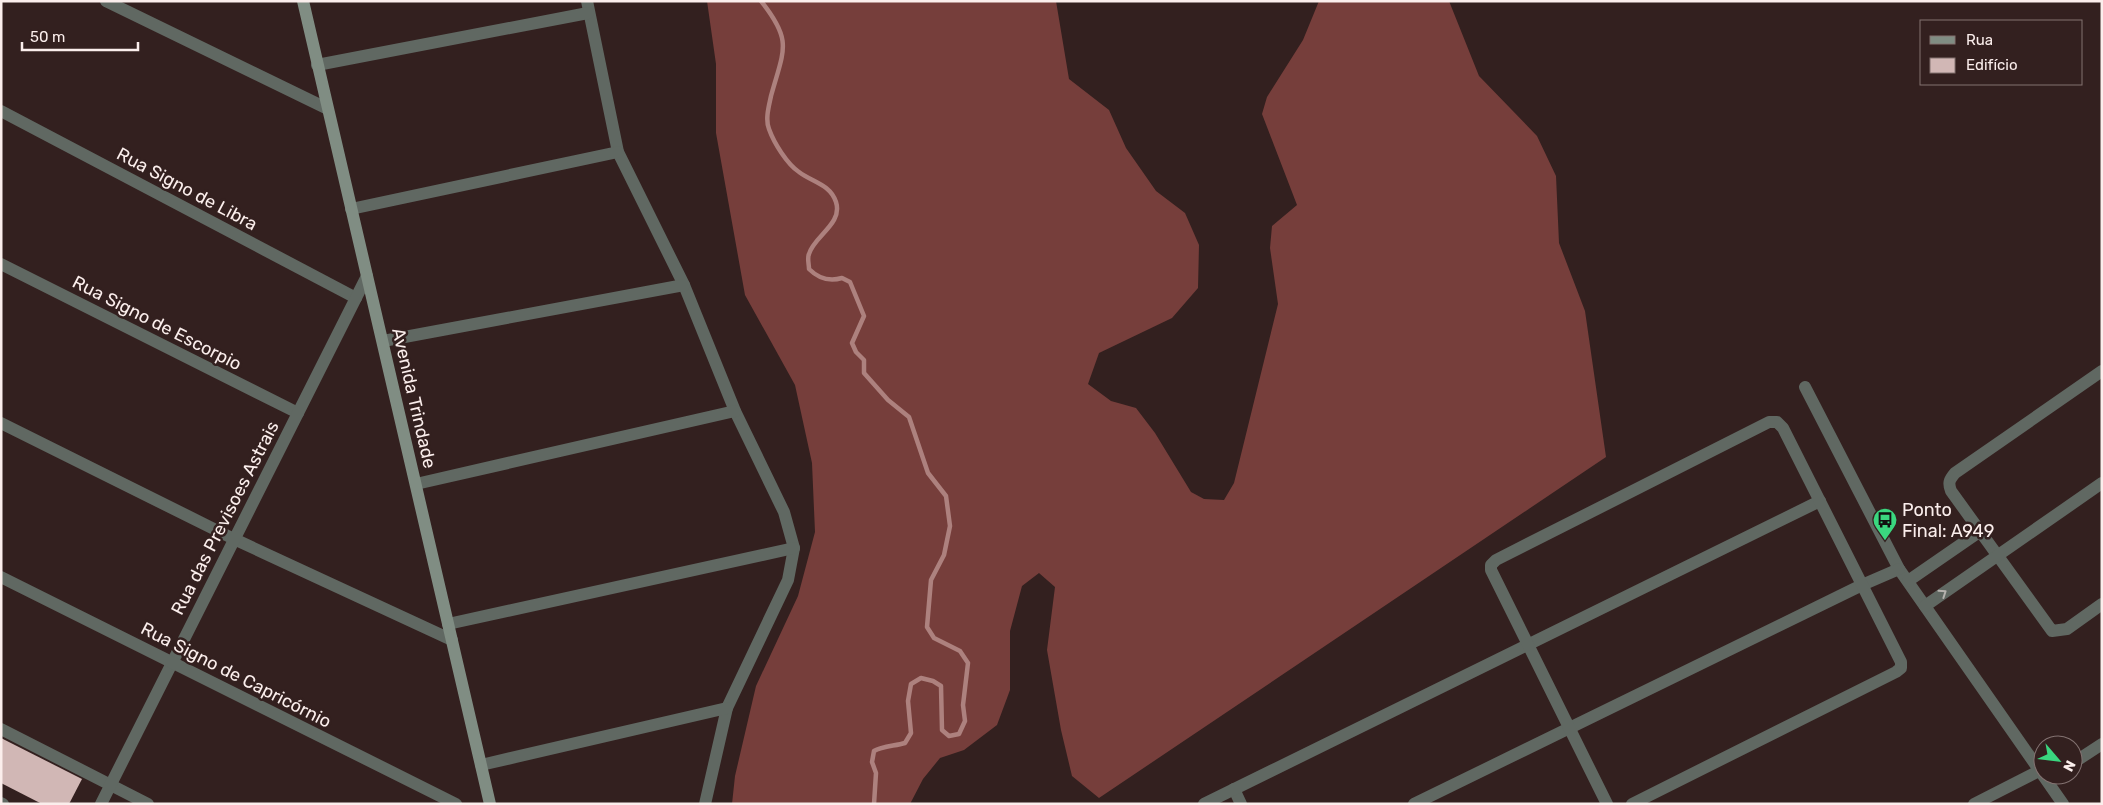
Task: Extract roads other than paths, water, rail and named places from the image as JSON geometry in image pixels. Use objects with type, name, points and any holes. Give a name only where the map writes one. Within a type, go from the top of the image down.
[{"type":"main road","name":"Avenida Trindade","points":[[303,1],[326,108],[383,341],[490,804]]},
{"type":"street","points":[[106,1],[326,108]]},
{"type":"street","points":[[317,65],[588,7],[618,152],[684,285],[735,412],[784,512],[794,548],[788,580],[727,708],[705,804]]},
{"type":"street","name":"Rua Signo de Libra","points":[[1,111],[356,298]]},
{"type":"street","points":[[351,209],[618,152]]},
{"type":"street","name":"Rua Signo de Escorpio","points":[[1,264],[298,413]]},
{"type":"street","name":"Rua das Previsoes Astrais","points":[[101,804],[367,276]]},
{"type":"street","points":[[383,341],[684,285]]},
{"type":"street","points":[[2102,371],[1950,479],[1951,491],[2052,631],[2067,629],[2102,604]]},
{"type":"street","points":[[1805,387],[1899,569],[2033,756]]},
{"type":"street","points":[[416,484],[735,412]]},
{"type":"street","points":[[1,422],[234,539],[452,640]]},
{"type":"street","points":[[1607,804],[1491,570],[1493,562],[1769,422],[1777,422],[1783,428],[1901,662],[1898,671],[1632,804]]},
{"type":"street","points":[[1925,606],[2102,483]]},
{"type":"street","points":[[1204,804],[1820,501]]},
{"type":"street","points":[[1908,581],[1979,532]]},
{"type":"street","points":[[448,624],[794,548]]},
{"type":"street","points":[[1414,804],[1862,584],[1899,569]]},
{"type":"street","name":"Rua Signo de Capricórnio","points":[[1,577],[456,804]]},
{"type":"street","points":[[481,765],[727,708]]},
{"type":"street","points":[[1,729],[148,804]]},
{"type":"street","points":[[2083,757],[2102,744]]},
{"type":"street","points":[[1974,804],[2033,781]]},
{"type":"street","points":[[2052,785],[2063,804]]},
{"type":"street","points":[[1234,789],[1241,804]]},
{"type":"waterway","points":[[761,1],[778,26],[783,46],[768,108],[767,121],[769,129],[774,141],[790,164],[830,191],[836,202],[837,210],[832,223],[816,241],[809,254],[809,269],[816,275],[824,278],[833,280],[842,278],[850,282],[864,316],[852,343],[856,352],[864,360],[864,373],[888,400],[909,417],[928,473],[946,496],[950,526],[944,555],[931,580],[927,627],[934,638],[960,651],[968,663],[963,705],[965,721],[959,734],[949,736],[942,730],[941,686],[933,681],[921,678],[911,684],[908,701],[911,733],[905,743],[874,751],[872,762],[876,773],[874,804]]},
{"type":"place","name":"Ponto Final: A949","points":[[1885,541]]}]
